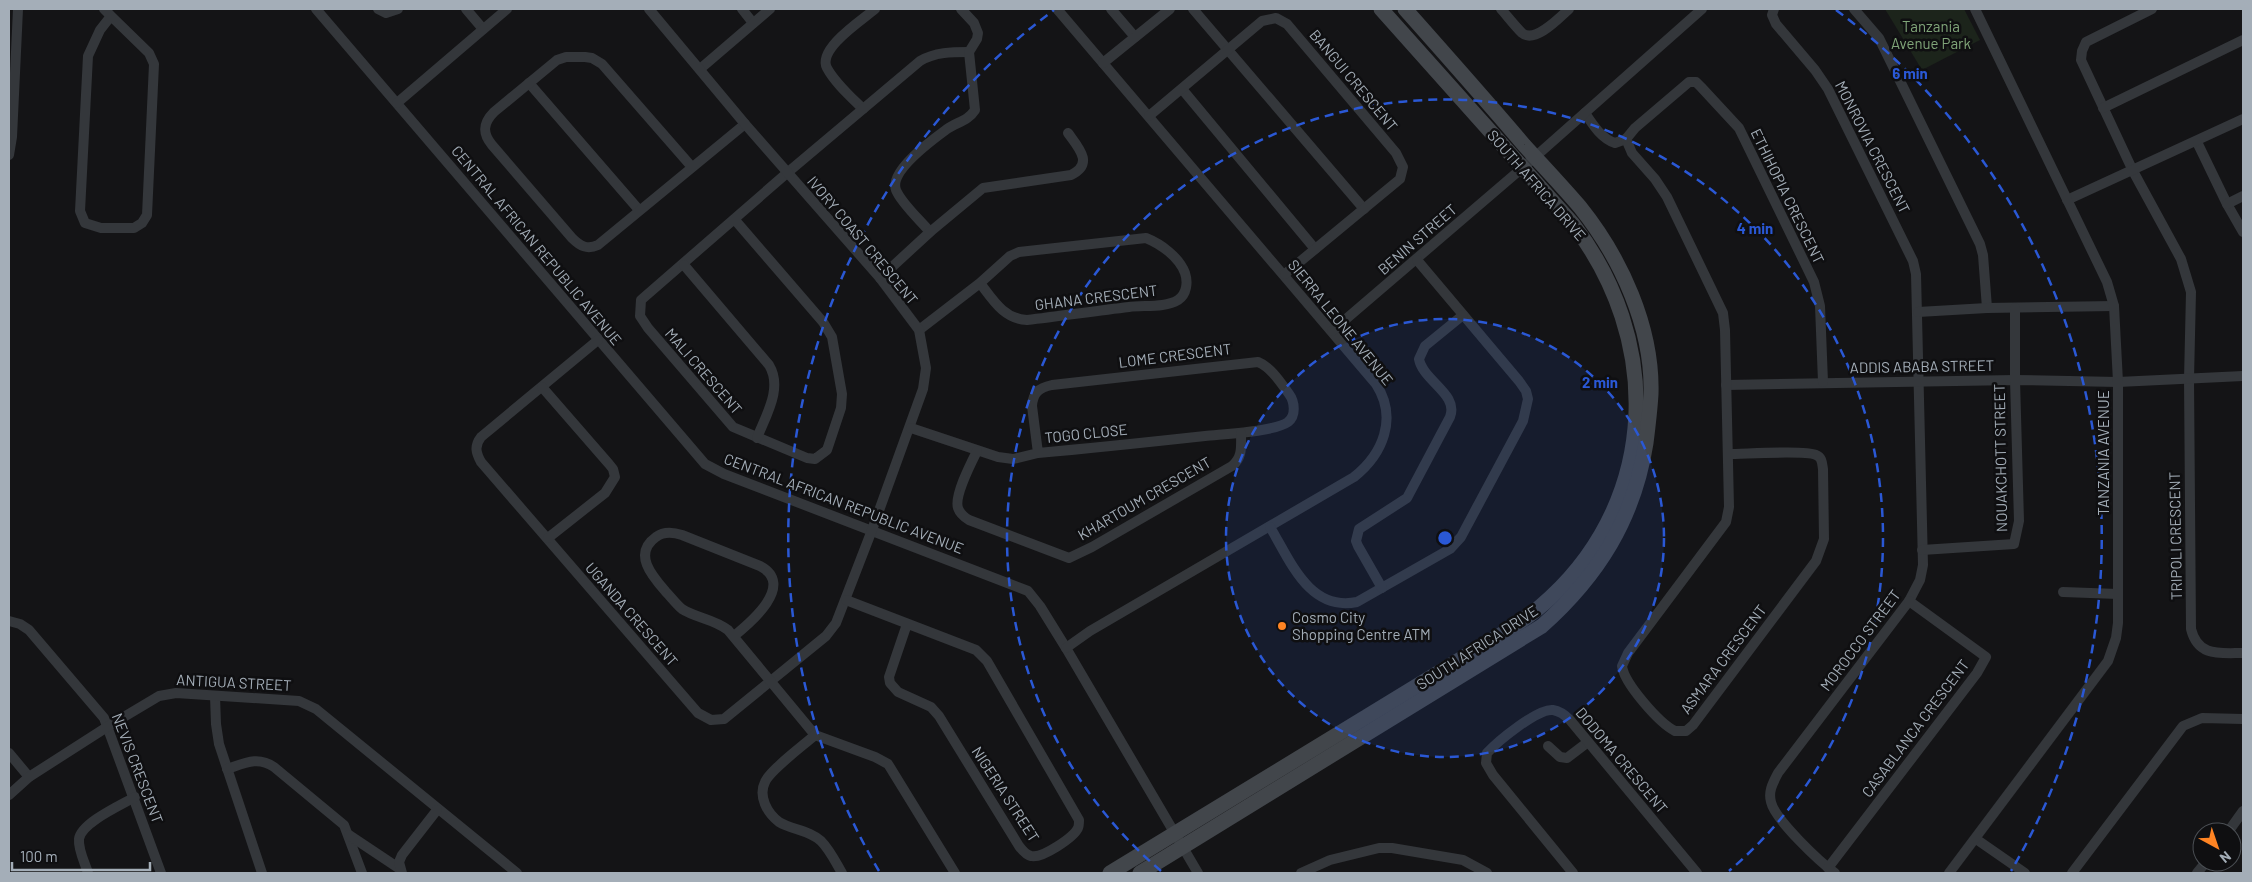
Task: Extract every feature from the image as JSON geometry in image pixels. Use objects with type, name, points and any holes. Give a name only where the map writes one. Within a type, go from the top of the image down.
[{"type":"street","points":[[9,155],[12,137],[12,49],[18,9]]},
{"type":"street","name":"CENTRAL AFRICAN REPUBLIC AVENUE","points":[[316,9],[696,454],[714,470],[1028,592],[1036,600],[1066,648],[1198,873]]},
{"type":"street","points":[[378,9],[386,13],[398,9]]},
{"type":"street","points":[[466,9],[483,29]]},
{"type":"street","points":[[397,103],[507,9]]},
{"type":"street","name":"IVORY COAST CRESCENT","points":[[649,9],[787,173],[880,278],[919,330],[926,377],[911,428],[872,530]]},
{"type":"street","points":[[742,9],[753,23]]},
{"type":"street","points":[[700,69],[770,9]]},
{"type":"street","points":[[862,110],[830,73],[824,62],[825,55],[834,44],[875,9]]},
{"type":"street","points":[[930,232],[896,192],[894,182],[898,172],[908,162],[948,128],[966,120],[975,110],[969,52],[977,39],[978,32],[974,23],[962,9]]},
{"type":"street","name":"SIERRA LEONE AVENUE","points":[[1057,9],[1332,331],[1380,391],[1386,418],[1382,444],[1372,461],[1354,477],[1090,631],[1066,648]]},
{"type":"street","points":[[1111,9],[1135,37]]},
{"type":"street","points":[[1103,63],[1170,9]]},
{"type":"street","points":[[1193,9],[1364,209]]},
{"type":"street","name":"SOUTH AFRICA DRIVE","points":[[1110,873],[1530,615],[1552,596],[1573,573],[1595,544],[1614,510],[1623,486],[1633,447],[1637,383],[1623,318],[1613,290],[1592,249],[1573,224],[1381,9]]},
{"type":"street","name":"SOUTH AFRICA DRIVE","points":[[1140,873],[1542,626],[1565,605],[1599,565],[1632,501],[1642,470],[1651,393],[1649,365],[1641,319],[1626,281],[1607,246],[1581,208],[1404,9]]},
{"type":"street","points":[[1501,9],[1523,34],[1529,36],[1544,31],[1569,9]]},
{"type":"street","name":"BENIN STREET","points":[[1332,331],[1417,260],[1702,9]]},
{"type":"street","name":"MONROVIA CRESCENT","points":[[1774,9],[1772,15],[1776,24],[1815,70],[1828,89],[1913,261],[1916,274],[1918,312],[1919,382]]},
{"type":"street","points":[[1854,9],[1879,38],[1980,244],[1983,254],[1987,308]]},
{"type":"street","name":"TANZANIA AVENUE","points":[[1949,873],[2108,660],[2116,638],[2118,594],[2118,382],[2114,306],[2107,282],[1975,9]]},
{"type":"street","points":[[2152,9],[2092,38],[2084,46],[2081,60],[2133,171],[2181,259],[2187,276],[2191,292],[2189,378]]},
{"type":"street","points":[[108,13],[149,53],[154,62],[147,215],[142,224],[131,229],[91,226],[84,221],[80,211],[88,56],[108,13]]},
{"type":"street","name":"BANGUI CRESCENT","points":[[1149,116],[1262,21],[1276,18],[1287,24],[1401,161],[1402,174],[1400,180],[1284,274]]},
{"type":"street","points":[[2103,108],[2243,40]]},
{"type":"street","name":"MALI CRESCENT","points":[[735,220],[828,330],[833,343],[842,394],[841,408],[827,450],[815,459],[807,458],[733,428],[648,328],[640,316],[641,300],[787,173],[928,56],[950,52],[969,52]]},
{"type":"street","points":[[691,166],[608,71],[597,61],[584,57],[561,58],[494,112],[486,122],[485,134],[498,152],[572,238],[584,247],[598,245],[691,166],[745,124]]},
{"type":"street","name":"ETHIHOPIA CRESCENT","points":[[1626,139],[1634,128],[1689,82],[1696,82],[1702,87],[1738,128],[1818,295],[1823,382]]},
{"type":"street","points":[[529,83],[639,210]]},
{"type":"street","points":[[1182,90],[1315,249]]},
{"type":"street","points":[[1585,113],[1603,136],[1615,143],[1626,139],[1632,153],[1656,179],[1667,197],[1723,313],[1728,454]]},
{"type":"street","points":[[2067,200],[2197,142],[2243,119]]},
{"type":"street","points":[[880,278],[930,232],[984,188],[1071,175],[1078,172],[1084,162],[1083,156],[1068,134]]},
{"type":"street","points":[[2197,142],[2227,204],[2243,232]]},
{"type":"street","points":[[2227,204],[2243,196]]},
{"type":"street","name":"GHANA CRESCENT","points":[[919,330],[980,283],[1010,256],[1019,252],[1146,238],[1158,243],[1168,251],[1184,270],[1187,279],[1183,295],[1177,301],[1166,304],[1027,320],[1015,319],[1006,314],[980,283]]},
{"type":"street","points":[[1270,527],[1301,579],[1314,593],[1332,602],[1348,604],[1357,602],[1442,554],[1455,544],[1518,430],[1527,409],[1528,399],[1526,391],[1417,260]]},
{"type":"street","points":[[684,264],[769,365],[774,374],[774,392],[757,438]]},
{"type":"street","points":[[1918,312],[1987,308],[2114,306]]},
{"type":"street","name":"NOUAKCHOTT STREET","points":[[1922,550],[2014,544],[2019,521],[2014,380],[2015,308]]},
{"type":"street","points":[[1382,588],[1358,546],[1357,536],[1359,529],[1407,498],[1450,417],[1452,411],[1451,402],[1425,372],[1419,359],[1425,346],[1462,315]]},
{"type":"street","name":"UGANDA CRESCENT","points":[[598,340],[481,437],[476,448],[481,462],[701,716],[711,720],[724,718],[829,632],[846,600],[872,530]]},
{"type":"street","name":"LOME CRESCENT","points":[[1038,453],[1032,406],[1033,398],[1041,388],[1052,385],[1258,362],[1268,368],[1291,397],[1293,414],[1289,422],[1279,426],[1241,433]]},
{"type":"street","name":"ADDIS ABABA STREET","points":[[1726,385],[2014,380],[2118,382],[2243,376]]},
{"type":"street","name":"TRIPOLI CRESCENT","points":[[2189,378],[2191,629],[2196,644],[2200,647],[2217,653],[2243,653]]},
{"type":"street","name":"MOROCCO STREET","points":[[1831,871],[1781,820],[1770,801],[1772,784],[1778,773],[1909,601],[1916,589],[1922,572],[1919,382]]},
{"type":"street","points":[[542,386],[609,464],[613,469],[615,477],[605,493],[548,538]]},
{"type":"street","name":"TOGO CLOSE","points":[[911,428],[998,457],[1013,459],[1038,453],[1241,433]]},
{"type":"street","name":"KHARTOUM CRESCENT","points":[[977,450],[957,497],[957,506],[961,514],[968,520],[1069,558],[1092,547],[1238,460],[1241,454],[1241,433]]},
{"type":"street","name":"ASMARA CRESCENT","points":[[1802,453],[1817,455],[1821,458],[1823,468],[1824,539],[1816,561],[1693,725],[1686,731],[1675,732],[1664,723],[1627,680],[1622,666],[1628,653],[1726,522],[1729,507],[1728,454],[1802,453]]},
{"type":"street","points":[[734,636],[756,617],[767,603],[773,584],[769,572],[760,566],[673,532],[660,534],[656,537],[648,547],[645,559],[652,576],[680,607],[716,622],[734,636],[770,682],[816,735],[875,757],[888,764],[955,873]]},
{"type":"street","points":[[2063,592],[2118,594]]},
{"type":"street","name":"NIGERIA STREET","points":[[846,600],[976,650],[996,675],[1080,820],[1079,827],[1074,834],[1046,853],[1038,856],[1026,853],[1019,846],[932,706],[898,692],[893,687],[889,677],[908,624]]},
{"type":"street","name":"CASABLANCA CRESCENT","points":[[1831,871],[1986,656],[1909,601]]},
{"type":"street","name":"NEVIS CRESCENT","points":[[9,622],[25,627],[103,716],[135,797],[160,873]]},
{"type":"street","name":"ANTIGUA STREET","points":[[9,795],[29,777],[107,727],[165,694],[305,702],[517,873]]},
{"type":"street","points":[[215,696],[217,733],[262,873]]},
{"type":"street","name":"DODOMA CRESCENT","points":[[1573,873],[1493,775],[1486,763],[1485,757],[1493,746],[1543,711],[1552,710],[1562,713],[1697,873]]},
{"type":"street","points":[[2072,873],[2183,726],[2202,718],[2243,719]]},
{"type":"street","points":[[816,735],[768,776],[763,788],[763,799],[768,811],[778,821],[810,834],[821,841],[842,873]]},
{"type":"street","points":[[1548,746],[1560,757],[1567,758],[1588,742]]},
{"type":"street","points":[[9,754],[29,777]]},
{"type":"street","points":[[227,769],[256,760],[269,764],[341,822],[349,835],[362,873]]},
{"type":"street","points":[[88,873],[80,849],[81,831],[89,824],[135,797]]},
{"type":"street","points":[[401,871],[400,859],[404,852],[438,810]]},
{"type":"street","points":[[2235,822],[2243,811]]},
{"type":"street","points":[[349,835],[401,871]]},
{"type":"street","points":[[1976,839],[2025,873]]},
{"type":"street","points":[[1301,873],[1330,860],[1379,848],[1392,848],[1463,860],[1486,873]]},
{"type":"green space","name":"Tanzania Avenue Park","points":[[1885,9],[1964,9],[1980,40],[1922,70]]},
{"type":"place","name":"Cosmo City Shopping Centre ATM","points":[[1282,626]]}]
